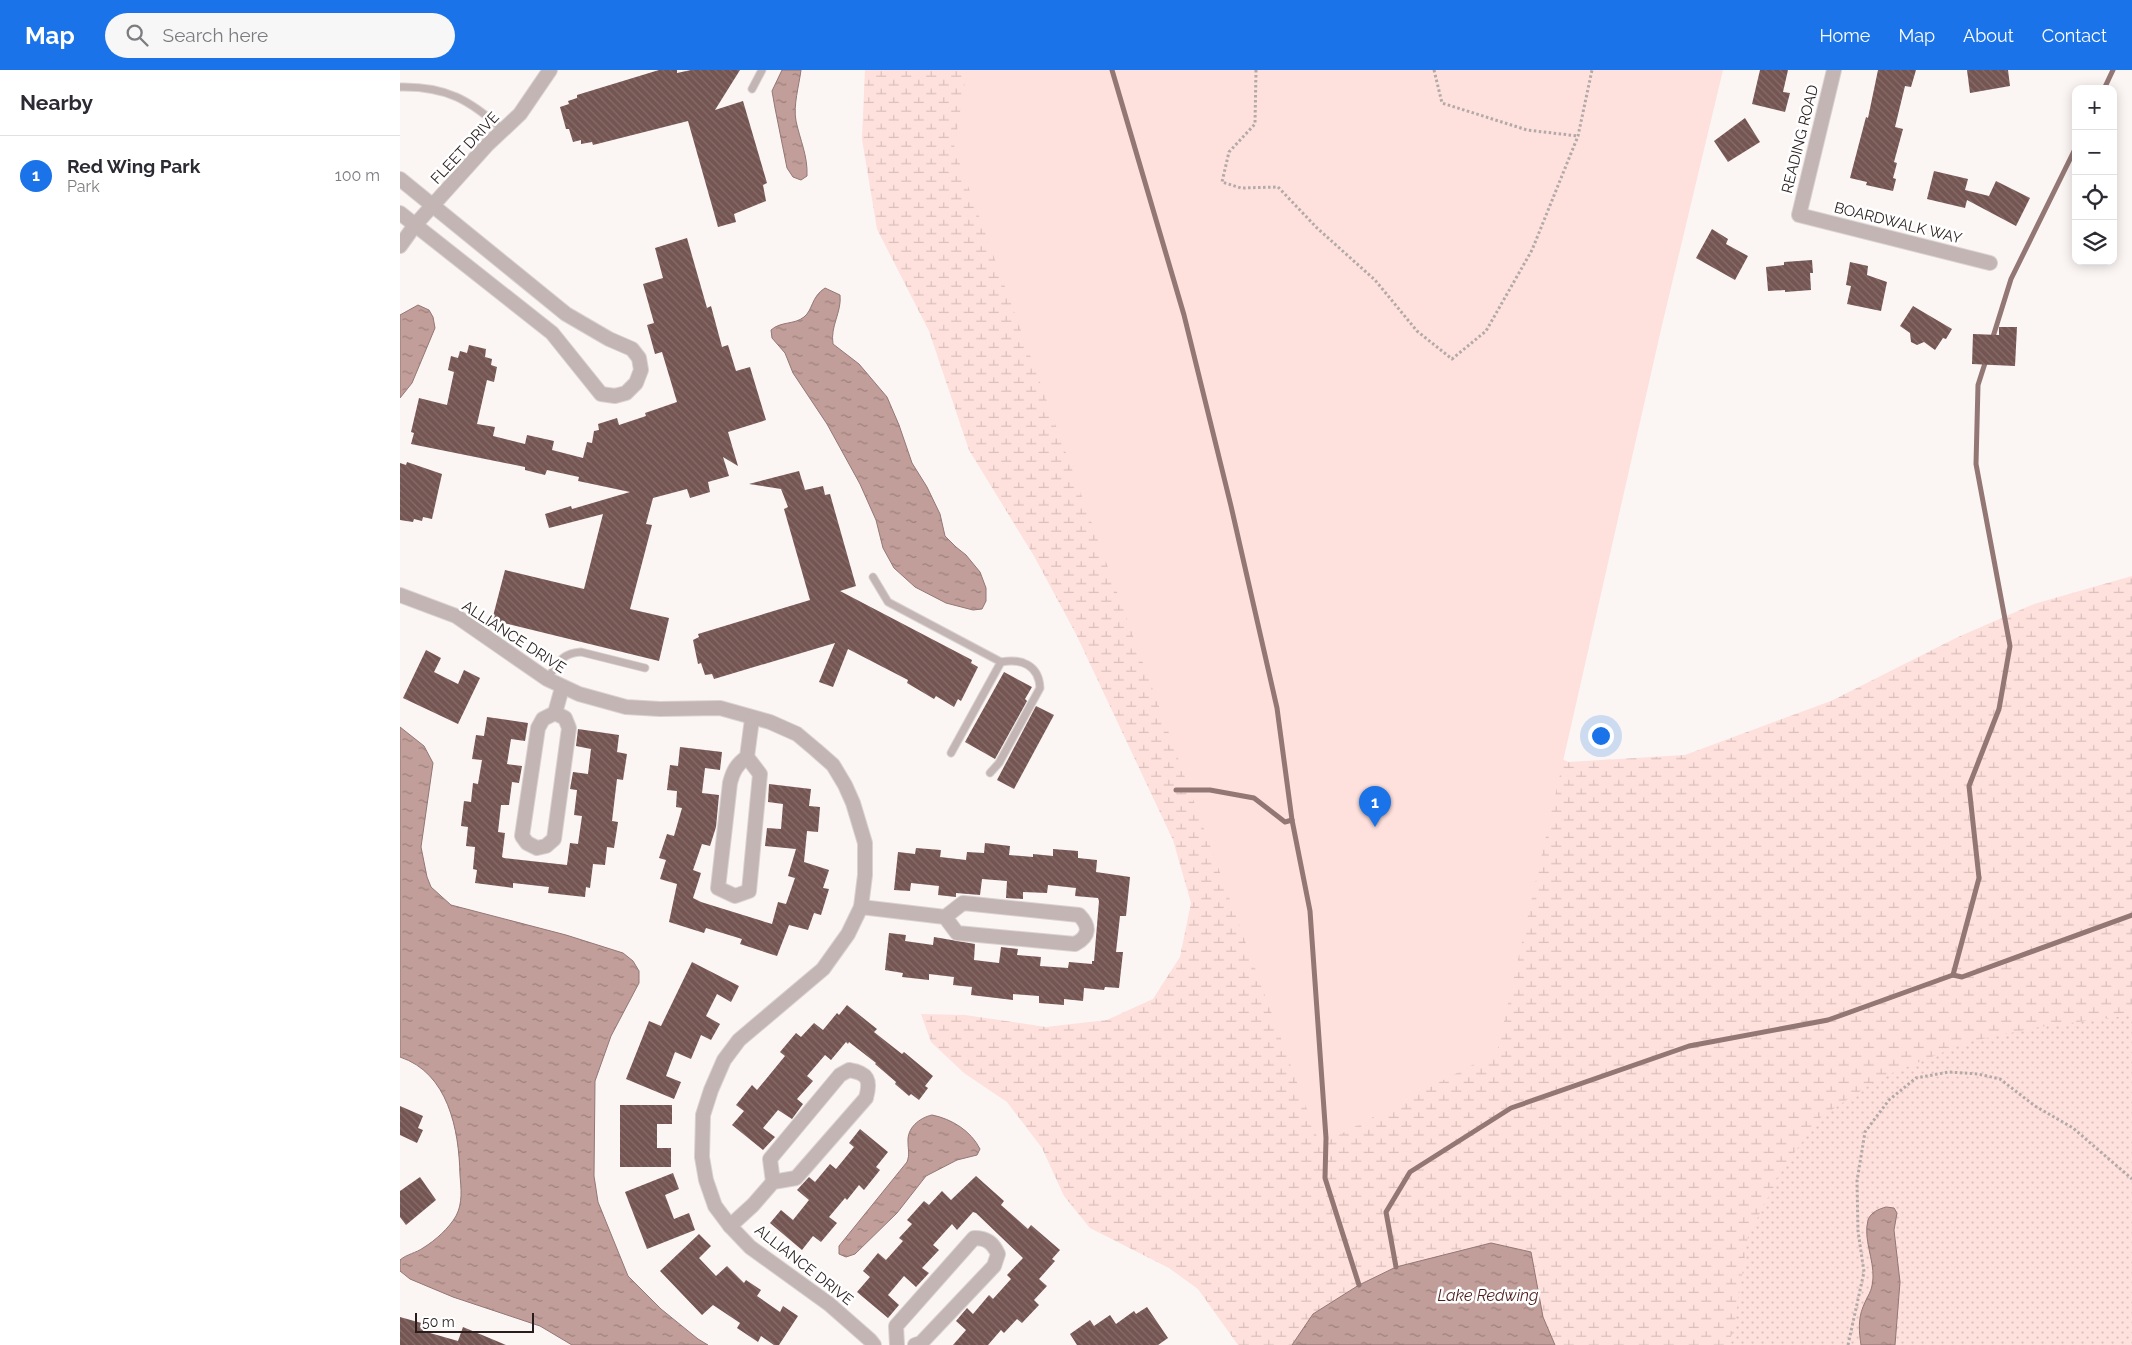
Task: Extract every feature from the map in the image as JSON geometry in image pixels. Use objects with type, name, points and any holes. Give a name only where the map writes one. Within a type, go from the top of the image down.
[{"type":"street","name":"FLEET DRIVE","points":[[400,246],[415,225],[520,114],[550,70]]},
{"type":"street","name":"READING ROAD","points":[[1799,215],[1834,70]]},
{"type":"street","points":[[400,180],[566,314],[609,339],[632,349],[639,358],[642,370],[636,383],[626,393],[615,396],[601,394],[552,332],[400,213]]},
{"type":"street","name":"BOARDWALK WAY","points":[[1799,215],[1990,263]]},
{"type":"street","name":"ALLIANCE DRIVE","points":[[400,595],[456,616],[547,680],[562,688],[626,707],[660,709],[720,708],[752,719],[770,722],[797,734],[832,765],[845,785],[853,803],[865,843],[865,875],[861,907],[848,934],[823,969],[739,1040],[724,1060],[703,1115],[702,1157],[706,1180],[715,1206],[730,1226],[750,1247],[829,1304],[874,1345]]},
{"type":"street","points":[[555,713],[566,718],[569,728],[554,839],[546,846],[537,848],[527,843],[522,836],[538,728],[543,719],[555,713],[562,688]]},
{"type":"street","points":[[747,757],[739,763],[732,773],[718,888],[735,896],[749,891],[760,774],[747,757],[752,719]]},
{"type":"street","points":[[861,907],[945,917],[957,932],[1075,944],[1083,940],[1087,930],[1086,922],[1078,915],[962,903],[945,917]]},
{"type":"street","points":[[730,1226],[753,1205],[773,1182],[796,1178],[866,1098],[870,1085],[866,1076],[857,1071],[849,1070],[840,1075],[770,1159],[773,1182]]},
{"type":"street","points":[[897,1345],[896,1326],[974,1238],[984,1238],[993,1244],[998,1254],[994,1266],[922,1343],[916,1345]]},
{"type":"lane","points":[[752,88],[762,70]]},
{"type":"lane","points":[[400,87],[436,90],[458,96],[481,110],[503,130]]},
{"type":"lane","points":[[873,577],[888,602],[1001,662],[1012,660],[1026,662],[1035,670],[1040,681],[1040,688],[999,762],[990,773]]},
{"type":"lane","points":[[547,680],[563,656],[571,653],[581,652],[645,668]]},
{"type":"lane","points":[[951,753],[1001,662]]},
{"type":"path","points":[[1256,70],[1255,124],[1229,152],[1222,182],[1241,188],[1278,187],[1317,228],[1376,280],[1418,330],[1452,359],[1486,331],[1532,250],[1578,136],[1592,70]]},
{"type":"path","points":[[1434,70],[1442,103],[1527,130],[1578,136]]},
{"type":"path","points":[[1848,1345],[1864,1272],[1858,1230],[1857,1181],[1865,1132],[1889,1100],[1916,1078],[1949,1072],[1978,1074],[2000,1079],[2035,1106],[2073,1128],[2132,1179]]},
{"type":"green space","points":[[865,70],[1223,70],[1503,737],[1569,762],[1685,755],[1831,701],[1958,637],[2034,604],[2132,576],[2132,1015],[2039,1027],[1968,1042],[1880,1078],[1821,1117],[1785,1165],[1748,1236],[1734,1328],[1728,1345],[1555,1345],[1543,1317],[1531,1252],[1396,1267],[1359,1285],[1313,1314],[1292,1345],[1238,1345],[1198,1289],[1169,1268],[1090,1228],[1064,1196],[1042,1148],[1007,1102],[964,1073],[931,1042],[921,1014],[965,1015],[1046,1027],[1107,1020],[1153,999],[1180,957],[1191,903],[1173,840],[1076,634],[1034,556],[969,450],[929,331],[877,229],[862,139]]},
{"type":"green space","points":[[967,70],[1723,70],[1662,325],[1497,1052],[1320,1145],[954,148]]},
{"type":"green space","points":[[2132,696],[2132,1345],[1546,1345],[1513,1134]]},
{"type":"water","points":[[782,70],[801,70],[795,115],[805,155],[807,176],[801,180],[793,177],[787,168],[772,91]]},
{"type":"water","points":[[825,288],[840,295],[833,331],[833,344],[859,364],[887,397],[912,463],[927,487],[940,514],[945,536],[966,555],[980,572],[986,588],[986,601],[982,609],[973,610],[946,603],[915,587],[894,568],[883,548],[876,520],[860,484],[827,424],[793,373],[785,353],[772,338],[771,330],[775,327],[804,317],[817,295]]},
{"type":"water","points":[[418,305],[429,310],[433,317],[435,328],[412,383],[400,398],[400,315]]},
{"type":"water","points":[[400,727],[424,746],[433,763],[421,847],[431,887],[451,905],[566,935],[623,953],[633,961],[639,971],[639,983],[611,1036],[595,1081],[594,1176],[598,1202],[628,1276],[661,1309],[708,1345],[572,1345],[540,1326],[453,1297],[410,1279],[400,1271],[400,1260],[433,1241],[453,1220],[460,1206],[461,1190],[457,1139],[448,1105],[440,1089],[429,1076],[416,1065],[400,1057]]},
{"type":"water","points":[[932,1115],[947,1119],[966,1131],[980,1149],[977,1155],[957,1160],[926,1176],[897,1213],[855,1254],[846,1257],[839,1254],[839,1246],[907,1162],[909,1132],[918,1121]]},
{"type":"water","points":[[1886,1207],[1894,1208],[1897,1213],[1894,1230],[1900,1282],[1895,1345],[1861,1345],[1860,1316],[1871,1290],[1873,1278],[1867,1234],[1868,1220],[1873,1213]]},
{"type":"water","name":"Lake Redwing","points":[[1491,1243],[1531,1252],[1543,1317],[1555,1345],[1292,1345],[1313,1314],[1359,1285],[1396,1267]]},
{"type":"building","points":[[659,70],[677,70],[677,73],[691,70],[740,70],[715,110],[743,101],[767,183],[763,185],[766,201],[734,214],[736,222],[718,227],[688,121],[593,145],[592,142],[581,144],[581,140],[573,142],[569,129],[566,129],[560,107],[569,104],[568,101],[577,98],[577,95]]},
{"type":"building","points":[[1760,70],[1788,70],[1783,92],[1790,93],[1785,112],[1752,104]]},
{"type":"building","points":[[1878,70],[1916,70],[1911,87],[1905,86],[1895,127],[1903,129],[1894,162],[1897,163],[1893,178],[1896,179],[1893,191],[1866,185],[1867,182],[1850,178],[1866,117],[1868,118]]},
{"type":"building","points":[[1967,70],[2008,70],[2010,86],[1970,93]]},
{"type":"building","points":[[1745,118],[1760,142],[1728,162],[1714,141]]},
{"type":"building","points":[[1934,171],[1968,179],[1965,190],[1989,196],[1996,181],[2030,198],[2016,226],[1967,200],[1965,208],[1927,199]]},
{"type":"building","points":[[1712,229],[1728,239],[1726,244],[1748,256],[1735,280],[1696,258]]},
{"type":"building","points":[[687,238],[707,308],[711,306],[722,347],[728,345],[736,371],[750,367],[766,420],[728,432],[738,466],[723,457],[729,476],[708,482],[710,492],[690,498],[687,489],[653,498],[646,524],[652,525],[630,609],[669,618],[659,661],[492,620],[505,570],[584,589],[603,514],[549,528],[545,514],[571,506],[572,509],[630,492],[578,481],[579,477],[547,470],[545,475],[525,470],[525,467],[411,444],[414,433],[411,432],[419,398],[447,405],[454,372],[448,370],[451,356],[458,358],[460,351],[467,353],[469,345],[486,349],[485,357],[492,359],[491,365],[497,367],[494,382],[487,380],[477,424],[495,427],[493,436],[525,444],[527,435],[554,441],[552,450],[583,458],[587,442],[592,443],[594,431],[599,430],[598,424],[617,418],[619,425],[646,416],[645,413],[677,402],[662,352],[655,354],[647,325],[654,323],[643,284],[663,278],[655,248]]},
{"type":"building","points":[[1812,260],[1813,273],[1810,273],[1811,290],[1768,291],[1766,267],[1784,265],[1784,262]]},
{"type":"building","points":[[1850,262],[1868,266],[1867,275],[1887,282],[1881,311],[1847,304],[1851,286],[1846,285]]},
{"type":"building","points":[[1913,306],[1952,329],[1946,339],[1943,338],[1935,350],[1924,342],[1917,345],[1911,342],[1910,333],[1900,326]]},
{"type":"building","points":[[1999,327],[2017,327],[2015,366],[1972,364],[1973,334],[1999,335]]},
{"type":"building","points":[[407,462],[442,474],[432,519],[423,517],[422,521],[414,519],[413,522],[400,520],[400,463],[406,465]]},
{"type":"building","points":[[799,471],[805,490],[823,486],[825,495],[830,494],[856,586],[840,591],[972,660],[971,663],[978,667],[961,701],[958,699],[954,707],[936,696],[934,699],[907,683],[908,680],[848,649],[833,687],[819,682],[835,643],[714,679],[712,674],[705,675],[701,663],[698,664],[693,640],[699,637],[698,634],[810,600],[784,509],[788,507],[781,489],[749,484]]},
{"type":"building","points":[[426,650],[441,658],[434,672],[458,684],[464,670],[480,678],[458,724],[403,698]]},
{"type":"building","points":[[1004,672],[1032,687],[1025,699],[1027,701],[995,759],[965,742]]},
{"type":"building","points":[[1036,706],[1054,715],[1014,789],[997,780]]},
{"type":"building","points":[[487,717],[528,723],[525,741],[511,739],[507,764],[522,766],[519,783],[512,782],[509,805],[501,805],[498,832],[505,833],[502,857],[504,858],[567,865],[570,843],[578,844],[582,816],[574,815],[577,790],[570,789],[573,772],[588,774],[591,749],[576,746],[578,729],[619,735],[617,752],[627,754],[623,780],[617,779],[612,821],[618,822],[614,848],[607,847],[605,865],[593,864],[590,888],[586,887],[585,897],[548,893],[549,887],[513,883],[513,888],[475,883],[477,870],[473,869],[475,847],[466,846],[468,827],[461,826],[464,801],[471,802],[473,783],[478,784],[482,760],[472,759],[476,735],[484,736]]},
{"type":"building","points":[[680,747],[722,752],[720,770],[705,768],[702,793],[719,795],[716,827],[710,846],[702,844],[693,870],[701,873],[693,898],[701,902],[772,924],[778,902],[786,904],[795,878],[788,876],[796,849],[765,846],[767,828],[781,829],[783,804],[768,802],[769,784],[811,789],[809,806],[820,807],[818,832],[807,831],[804,862],[829,870],[823,888],[829,889],[821,915],[814,913],[808,930],[789,925],[777,956],[740,944],[742,939],[706,928],[704,933],[669,922],[677,884],[660,879],[666,860],[659,858],[667,834],[674,836],[682,808],[676,807],[677,791],[667,790],[670,765],[678,766]]},
{"type":"building","points":[[985,843],[1010,846],[1009,855],[1033,857],[1033,854],[1053,856],[1053,849],[1078,851],[1078,858],[1097,860],[1096,872],[1130,877],[1126,916],[1120,916],[1116,952],[1123,952],[1119,988],[1105,987],[1104,990],[1084,988],[1083,1001],[1064,999],[1064,1005],[1039,1003],[1039,996],[1013,994],[1013,1000],[971,995],[972,987],[953,985],[954,977],[929,974],[929,980],[902,977],[903,973],[885,970],[889,933],[906,935],[905,941],[933,945],[934,937],[975,944],[974,960],[999,963],[1001,947],[1018,949],[1017,955],[1041,957],[1040,966],[1068,968],[1069,962],[1092,964],[1092,961],[1094,961],[1099,901],[1098,898],[1075,896],[1076,888],[1048,885],[1047,893],[1023,892],[1023,899],[1006,898],[1007,881],[982,879],[980,895],[956,893],[956,897],[938,895],[939,886],[911,883],[910,891],[894,890],[898,852],[915,854],[916,848],[941,850],[940,857],[966,860],[967,852],[984,853]]},
{"type":"building","points":[[692,962],[739,986],[731,1002],[717,994],[706,1016],[720,1024],[711,1040],[701,1035],[691,1059],[675,1052],[666,1076],[681,1082],[674,1099],[626,1079],[649,1021],[661,1026]]},
{"type":"building","points":[[847,1005],[877,1029],[874,1032],[902,1054],[904,1052],[933,1076],[925,1086],[928,1088],[919,1100],[911,1094],[909,1096],[876,1063],[849,1042],[848,1044],[846,1042],[831,1060],[825,1055],[807,1076],[813,1081],[797,1099],[803,1104],[792,1119],[778,1110],[763,1128],[775,1137],[763,1150],[732,1125],[744,1111],[736,1105],[752,1085],[757,1090],[785,1056],[780,1052],[796,1033],[801,1037],[814,1023],[823,1030],[837,1013],[839,1015]]},
{"type":"building","points":[[620,1105],[672,1105],[672,1124],[657,1124],[657,1148],[671,1148],[671,1167],[620,1167]]},
{"type":"building","points":[[400,1106],[423,1116],[418,1128],[423,1130],[417,1143],[400,1135]]},
{"type":"building","points":[[860,1129],[888,1152],[876,1167],[880,1170],[864,1190],[859,1185],[847,1200],[845,1198],[829,1217],[837,1223],[821,1242],[813,1236],[802,1250],[770,1223],[781,1210],[793,1220],[809,1200],[797,1190],[809,1177],[815,1182],[830,1164],[836,1169],[854,1147],[849,1143]]},
{"type":"building","points":[[673,1173],[679,1189],[665,1195],[674,1219],[689,1213],[695,1230],[647,1249],[625,1192]]},
{"type":"building","points":[[976,1176],[1004,1201],[1001,1205],[1028,1229],[1031,1225],[1060,1250],[1052,1259],[1055,1261],[1039,1279],[1047,1286],[1034,1300],[1039,1305],[1022,1323],[1017,1319],[1004,1333],[1001,1330],[988,1345],[953,1345],[966,1330],[956,1321],[967,1308],[973,1314],[989,1295],[993,1299],[1011,1279],[1007,1275],[1023,1258],[976,1213],[973,1212],[957,1230],[952,1224],[933,1245],[939,1250],[922,1268],[929,1273],[916,1287],[904,1276],[888,1295],[899,1305],[888,1318],[857,1292],[870,1277],[863,1271],[878,1253],[886,1260],[903,1241],[899,1238],[912,1224],[907,1220],[924,1201],[929,1205],[942,1191],[951,1200]]},
{"type":"building","points":[[420,1177],[436,1200],[406,1225],[400,1217],[400,1191]]},
{"type":"building","points":[[699,1234],[711,1246],[699,1258],[716,1276],[727,1266],[744,1283],[746,1280],[761,1290],[757,1296],[780,1312],[783,1306],[798,1316],[779,1345],[774,1345],[761,1336],[758,1342],[737,1328],[740,1323],[713,1305],[702,1315],[660,1271]]},
{"type":"building","points":[[1147,1307],[1168,1338],[1158,1345],[1077,1345],[1070,1334],[1090,1320],[1094,1326],[1110,1315],[1116,1324],[1134,1311],[1136,1314]]},
{"type":"building","points":[[400,1317],[425,1324],[423,1331],[458,1341],[463,1327],[506,1345],[400,1345]]},
{"type":"waterway","points":[[1112,70],[1184,315],[1231,506],[1277,708],[1292,820],[1310,911],[1326,1138],[1325,1178],[1359,1285]]},
{"type":"waterway","points":[[2106,85],[2113,70]]},
{"type":"waterway","points":[[1992,340],[2011,279],[2072,155]]},
{"type":"waterway","points":[[1953,975],[1979,878],[1969,786],[1999,709],[2010,646],[1976,464],[1978,385],[1986,360]]},
{"type":"waterway","points":[[1176,790],[1210,790],[1254,798],[1285,822],[1292,820]]},
{"type":"waterway","points":[[1396,1267],[1386,1212],[1410,1172],[1511,1108],[1689,1046],[1828,1020],[1953,975],[1962,977],[2132,915]]},
{"type":"place","name":"Red Wing Park","points":[[1375,827]]}]
